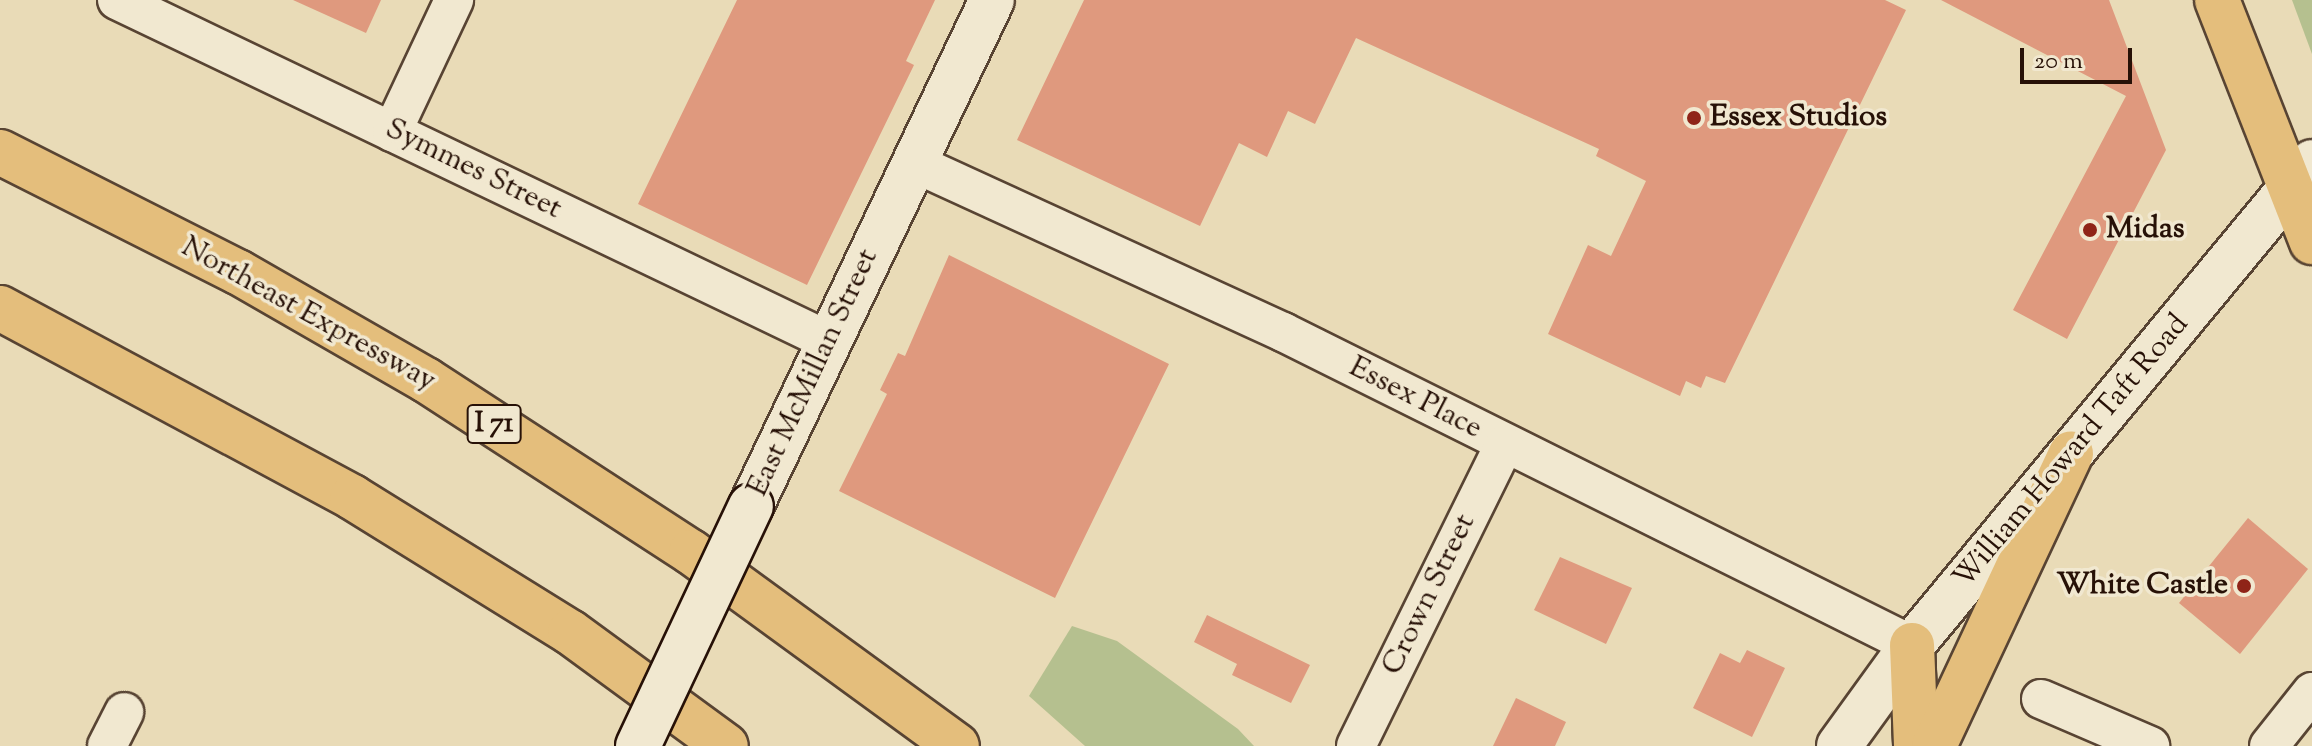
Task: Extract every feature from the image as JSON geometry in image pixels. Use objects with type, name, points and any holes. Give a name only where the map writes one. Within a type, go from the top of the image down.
[{"type":"main road","name":"East McMillan Street","points":[[638,746],[992,0]]},
{"type":"main road","points":[[2217,0],[2301,176],[2312,242]]},
{"type":"main road","name":"Northeast Expressway","points":[[0,152],[238,272],[426,380],[691,552],[957,746]]},
{"type":"main road","name":"William Howard Taft Road","points":[[1839,746],[1912,645],[2301,176]]},
{"type":"main road","points":[[0,308],[352,497],[570,632],[726,746]]},
{"type":"main road","points":[[1934,746],[2071,453]]},
{"type":"main road","points":[[1912,645],[1916,746]]},
{"type":"street","name":"Symmes Street","points":[[117,0],[829,341]]},
{"type":"street","points":[[392,132],[454,0]]},
{"type":"street","name":"Essex Place","points":[[914,163],[1283,332],[1504,445],[1912,645]]},
{"type":"street","name":"Crown Street","points":[[1356,746],[1504,445]]},
{"type":"street","points":[[2269,746],[2312,692]]},
{"type":"street","points":[[2041,699],[2150,746]]},
{"type":"street","points":[[107,746],[124,712]]},
{"type":"green space","points":[[2292,0],[2312,0],[2312,54]]},
{"type":"green space","points":[[1072,626],[1117,641],[1238,729],[1254,746],[1085,746],[1029,696]]},
{"type":"building","points":[[293,0],[381,0],[366,33]]},
{"type":"building","points":[[737,0],[935,0],[906,61],[914,65],[807,285],[638,204]]},
{"type":"building","name":"Essex Studios","points":[[1084,0],[1885,0],[1906,10],[1725,383],[1706,376],[1701,388],[1686,381],[1680,396],[1548,334],[1588,245],[1611,256],[1646,181],[1596,156],[1599,149],[1356,38],[1315,124],[1288,111],[1267,157],[1239,143],[1200,226],[1017,140]]},
{"type":"building","name":"Midas","points":[[1941,0],[2109,0],[2166,150],[2067,339],[2013,310],[2126,96]]},
{"type":"building","points":[[949,255],[1169,364],[1055,598],[839,491],[887,394],[880,390],[898,353],[905,356]]},
{"type":"building","name":"White Castle","points":[[2248,518],[2308,569],[2240,654],[2179,603]]},
{"type":"building","points":[[1560,557],[1632,588],[1606,644],[1534,610]]},
{"type":"building","points":[[1207,615],[1310,665],[1291,703],[1232,675],[1237,664],[1194,642]]},
{"type":"building","points":[[1747,650],[1785,668],[1752,737],[1693,708],[1720,653],[1740,663]]},
{"type":"building","points":[[1516,698],[1566,722],[1555,746],[1493,746]]},
{"type":"place","name":"Essex Studios","points":[[1694,118]]},
{"type":"place","name":"Midas","points":[[2090,230]]},
{"type":"place","name":"White Castle","points":[[2244,586]]}]
